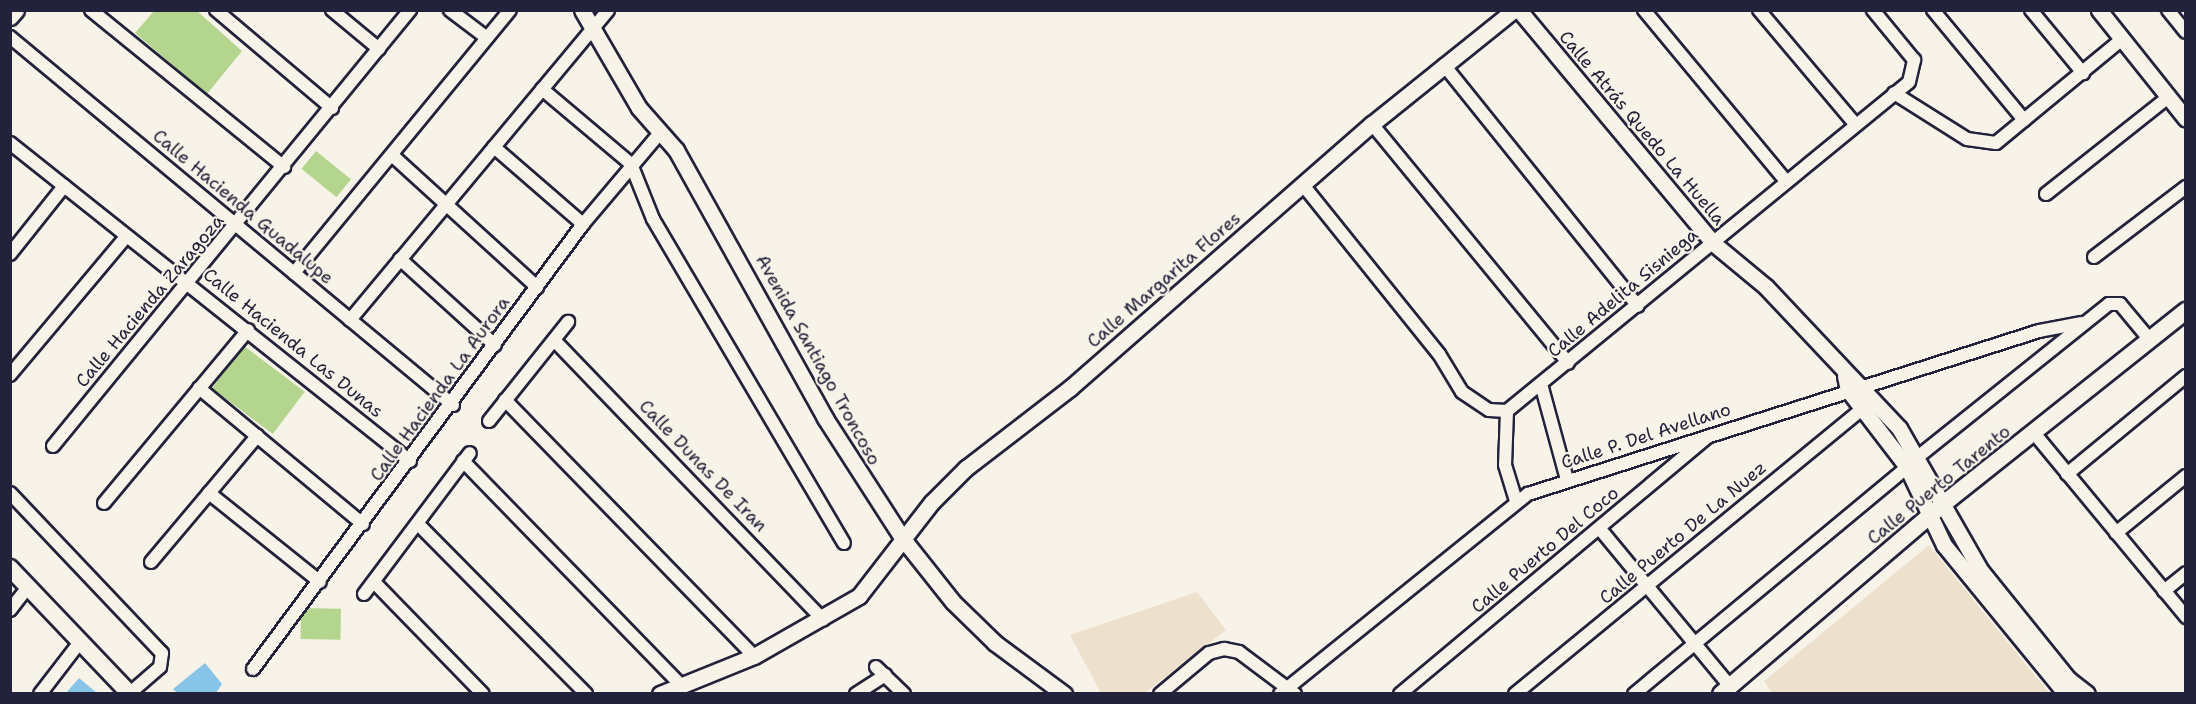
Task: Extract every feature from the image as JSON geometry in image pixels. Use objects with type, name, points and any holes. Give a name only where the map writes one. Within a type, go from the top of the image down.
[{"type":"main road","name":"Calle Puerto Tarento","points":[[1725,691],[1936,511],[2186,311]]},
{"type":"main road","points":[[10,568],[130,693]]},
{"type":"street","points":[[10,17],[16,10]]},
{"type":"street","points":[[91,10],[284,167]]},
{"type":"street","points":[[216,10],[332,108]]},
{"type":"street","points":[[332,10],[379,49]]},
{"type":"street","name":"Calle Hacienda Zaragoza","points":[[53,446],[284,167],[410,10]]},
{"type":"street","points":[[450,10],[487,38]]},
{"type":"street","points":[[294,273],[393,156],[510,10]]},
{"type":"street","name":"Avenida Santiago Troncoso","points":[[582,10],[660,133],[692,176],[825,417],[903,539],[953,602],[996,643],[1064,693]]},
{"type":"street","points":[[350,320],[608,10]]},
{"type":"street","name":"Calle Margarita Flores","points":[[660,693],[754,656],[823,620],[859,596],[903,539],[966,468],[1070,388],[1372,124],[1514,10]]},
{"type":"street","name":"Calle Atrás Quedo La Huella","points":[[1520,10],[1713,243],[1766,287],[1867,404]]},
{"type":"street","points":[[1644,10],[1786,181]]},
{"type":"street","points":[[1760,10],[1856,125]]},
{"type":"street","name":"Calle Adelita Sisniega","points":[[1507,411],[1909,82],[1915,67],[1873,10]]},
{"type":"street","points":[[1933,10],[2024,120]]},
{"type":"street","points":[[2031,10],[2083,73]]},
{"type":"street","points":[[2099,10],[2186,120]]},
{"type":"street","points":[[2168,10],[2186,32]]},
{"type":"street","name":"Calle Hacienda Guadalupe","points":[[10,37],[453,405]]},
{"type":"street","points":[[1894,93],[1967,139],[1985,144],[1996,142],[2122,39]]},
{"type":"street","points":[[1444,65],[1638,306]]},
{"type":"street","points":[[542,89],[631,164],[653,219],[844,543]]},
{"type":"street","points":[[2046,194],[2167,98]]},
{"type":"street","points":[[1372,124],[1568,363]]},
{"type":"street","name":"Calle Hacienda La Aurora","points":[[253,669],[453,405],[583,224],[631,164],[660,133]]},
{"type":"street","name":"Calle Hacienda Las Dunas","points":[[10,143],[126,237],[189,283],[410,461]]},
{"type":"street","points":[[494,147],[583,224]]},
{"type":"street","points":[[393,156],[537,287]]},
{"type":"street","points":[[1303,185],[1439,354],[1462,392],[1480,405],[1507,411],[1505,465],[1516,501]]},
{"type":"street","points":[[10,254],[64,186]]},
{"type":"street","points":[[2094,257],[2186,187]]},
{"type":"street","points":[[10,375],[126,237]]},
{"type":"street","points":[[400,260],[495,345]]},
{"type":"street","points":[[1919,456],[2081,323],[2115,303],[2150,340]]},
{"type":"street","points":[[489,421],[568,322]]},
{"type":"street","name":"Calle P. Del Avellano","points":[[1288,691],[1516,501],[1566,480],[1713,433],[1851,384],[2039,331],[2081,323]]},
{"type":"street","points":[[104,503],[248,330]]},
{"type":"street","name":"Calle Dunas De Iran","points":[[554,340],[823,620]]},
{"type":"street","points":[[2067,474],[2186,376]]},
{"type":"street","points":[[1541,384],[1566,480]]},
{"type":"street","points":[[199,388],[363,524]]},
{"type":"street","points":[[505,400],[754,656]]},
{"type":"street","points":[[1867,404],[1919,456],[1936,511],[1970,579],[2066,693]]},
{"type":"street","points":[[1867,404],[1936,511],[1981,572],[2068,679],[2087,693]]},
{"type":"street","name":"Calle Puerto De La Nuez","points":[[1515,693],[1867,404]]},
{"type":"street","name":"Calle Puerto Del Coco","points":[[1400,693],[1713,433]]},
{"type":"street","points":[[2034,433],[2186,616]]},
{"type":"street","points":[[151,562],[256,436]]},
{"type":"street","points":[[364,594],[467,457],[682,686]]},
{"type":"street","points":[[1634,693],[1907,467]]},
{"type":"street","points":[[2116,533],[2186,476]]},
{"type":"street","points":[[209,493],[320,582]]},
{"type":"street","points":[[10,494],[162,653],[160,667],[130,693]]},
{"type":"street","points":[[418,524],[586,693]]},
{"type":"street","points":[[1600,529],[1694,644],[1725,691]]},
{"type":"street","points":[[2164,591],[2186,573]]},
{"type":"street","points":[[374,582],[483,693]]},
{"type":"street","points":[[10,610],[28,587]]},
{"type":"street","points":[[40,693],[80,642]]},
{"type":"street","points":[[1160,693],[1209,653],[1224,649],[1239,652],[1288,691]]},
{"type":"street","points":[[856,693],[880,671],[904,693]]},
{"type":"shaded area","points":[[1929,545],[2049,693],[1772,693],[1764,681]]},
{"type":"shaded area","points":[[1197,592],[1226,630],[1145,693],[1101,693],[1070,635]]},
{"type":"green space","points":[[154,11],[197,11],[242,51],[207,94],[135,33]]},
{"type":"green space","points":[[316,151],[351,179],[336,197],[302,169]]},
{"type":"green space","points":[[244,346],[305,392],[273,434],[212,388]]},
{"type":"green space","points":[[301,608],[341,609],[340,640],[300,639]]},
{"type":"water","points":[[205,663],[222,684],[216,693],[177,693],[173,689]]},
{"type":"water","points":[[79,678],[97,693],[66,693]]}]
